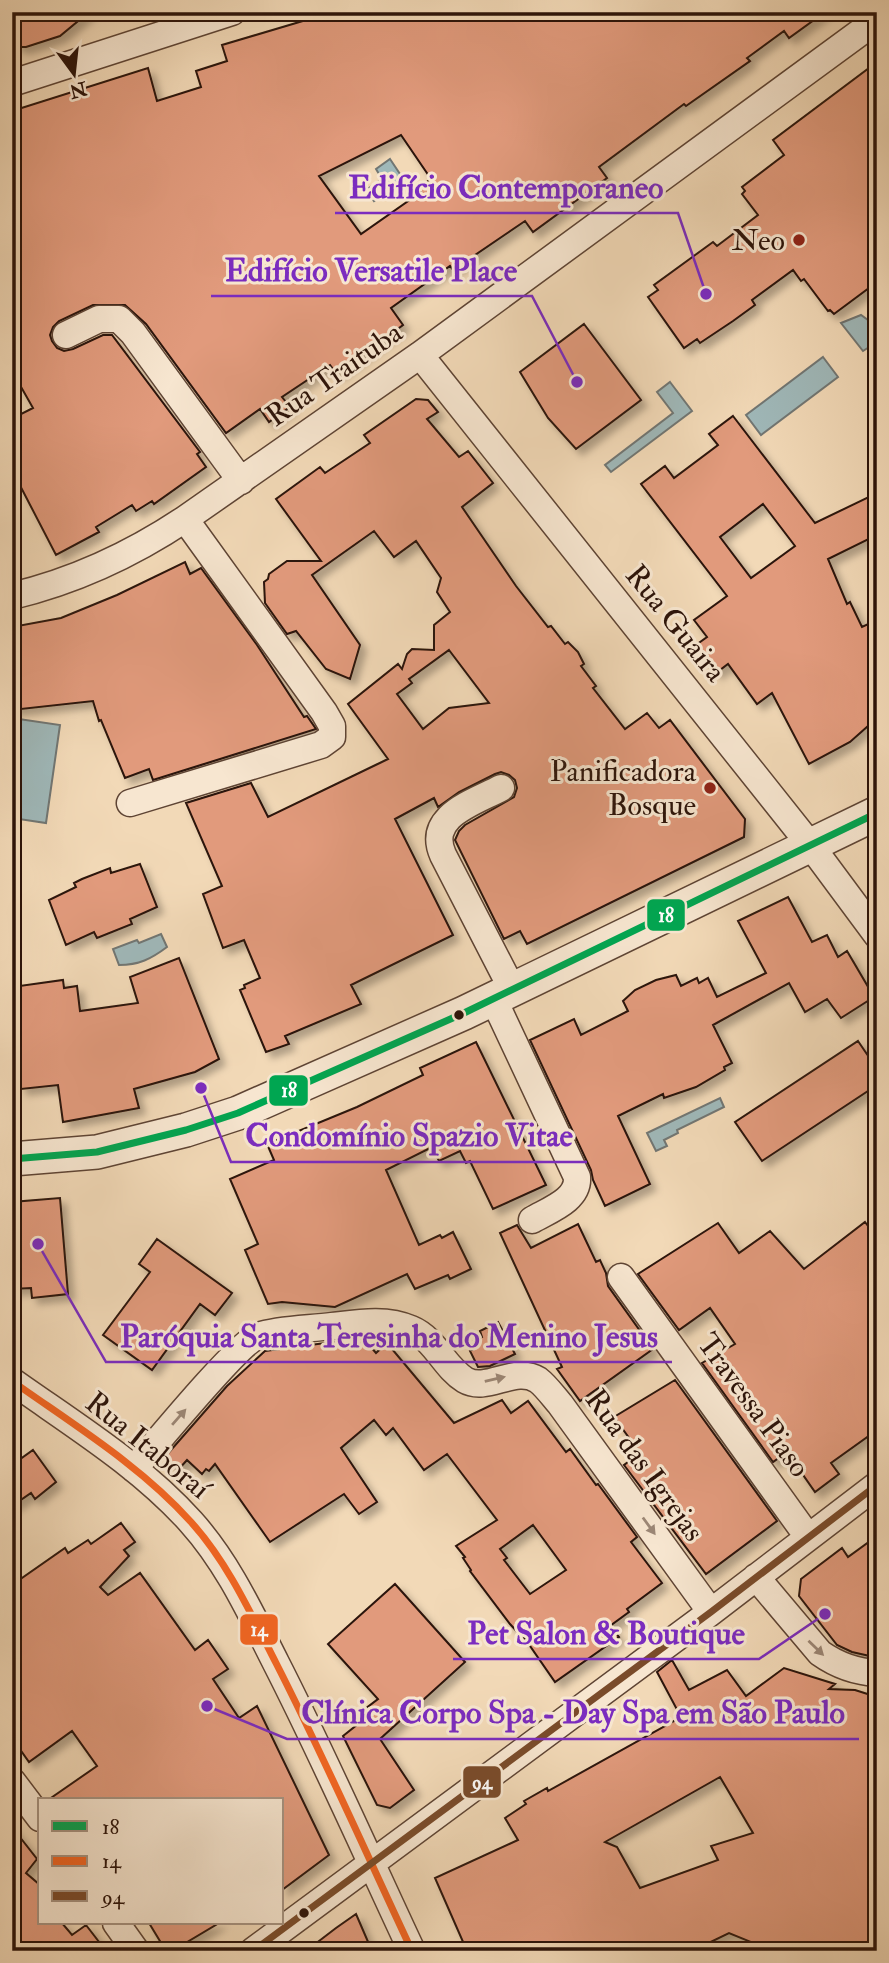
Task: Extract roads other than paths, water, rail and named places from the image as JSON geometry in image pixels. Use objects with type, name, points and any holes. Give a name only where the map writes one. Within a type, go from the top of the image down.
[{"type":"street","points":[[12,83],[232,12]]},
{"type":"street","name":"Rua Traituba","points":[[12,596],[83,574],[152,541],[420,355],[877,20]]},
{"type":"street","points":[[66,335],[99,319],[119,319],[133,333],[240,481]]},
{"type":"street","name":"Rua Guaira","points":[[420,355],[811,846],[877,935]]},
{"type":"street","points":[[130,803],[321,745],[332,737],[334,731],[324,712],[185,519]]},
{"type":"street","points":[[500,788],[454,813],[441,827],[438,841],[576,1177],[573,1194],[532,1220]]},
{"type":"street","points":[[12,1159],[97,1152],[186,1130],[281,1095],[502,994],[877,813]]},
{"type":"street","name":"Travessa Piaso","points":[[621,1277],[808,1537]]},
{"type":"street","name":"Rua das Igrejas","points":[[134,1469],[219,1372],[255,1337],[374,1322],[402,1326],[415,1330],[428,1340],[468,1382],[479,1383],[525,1375],[536,1378],[560,1404],[711,1612]]},
{"type":"street","name":"Rua Itaboraí","points":[[12,1381],[134,1469],[172,1500],[215,1551],[247,1606],[286,1684],[412,1951]]},
{"type":"street","points":[[253,1951],[711,1612],[877,1485]]},
{"type":"street","points":[[756,1577],[820,1653],[850,1668],[877,1673]]},
{"type":"street","points":[[12,1781],[38,1815]]},
{"type":"street","points":[[117,1924],[136,1951]]},
{"type":"water","points":[[390,159],[404,180],[374,201],[366,190],[382,179],[376,169]]},
{"type":"water","points":[[877,313],[877,342],[863,351],[841,323],[861,315],[868,320]]},
{"type":"water","points":[[823,357],[838,377],[761,435],[746,415]]},
{"type":"water","points":[[670,382],[692,411],[611,472],[605,465],[673,413],[657,392]]},
{"type":"water","points":[[12,718],[60,725],[46,823],[12,818]]},
{"type":"water","points":[[161,934],[167,947],[145,960],[119,965],[113,949]]},
{"type":"water","points":[[720,1098],[724,1107],[677,1130],[678,1133],[664,1140],[667,1146],[656,1151],[647,1133]]},
{"type":"place","name":"Neo","points":[[799,240]]},
{"type":"place","name":"Edifício Contemporaneo","points":[[706,294]]},
{"type":"place","name":"Edifício Versatile Place","points":[[577,382]]},
{"type":"place","name":"Panificadora Bosque","points":[[710,788]]},
{"type":"place","name":"Condomínio Spazio Vitae","points":[[201,1088]]},
{"type":"place","name":"Paróquia Santa Teresinha do Menino Jesus","points":[[38,1244]]},
{"type":"place","name":"Pet Salon & Boutique","points":[[825,1614]]},
{"type":"place","name":"Clínica Corpo Spa - Day Spa em São Paulo","points":[[207,1706]]}]
